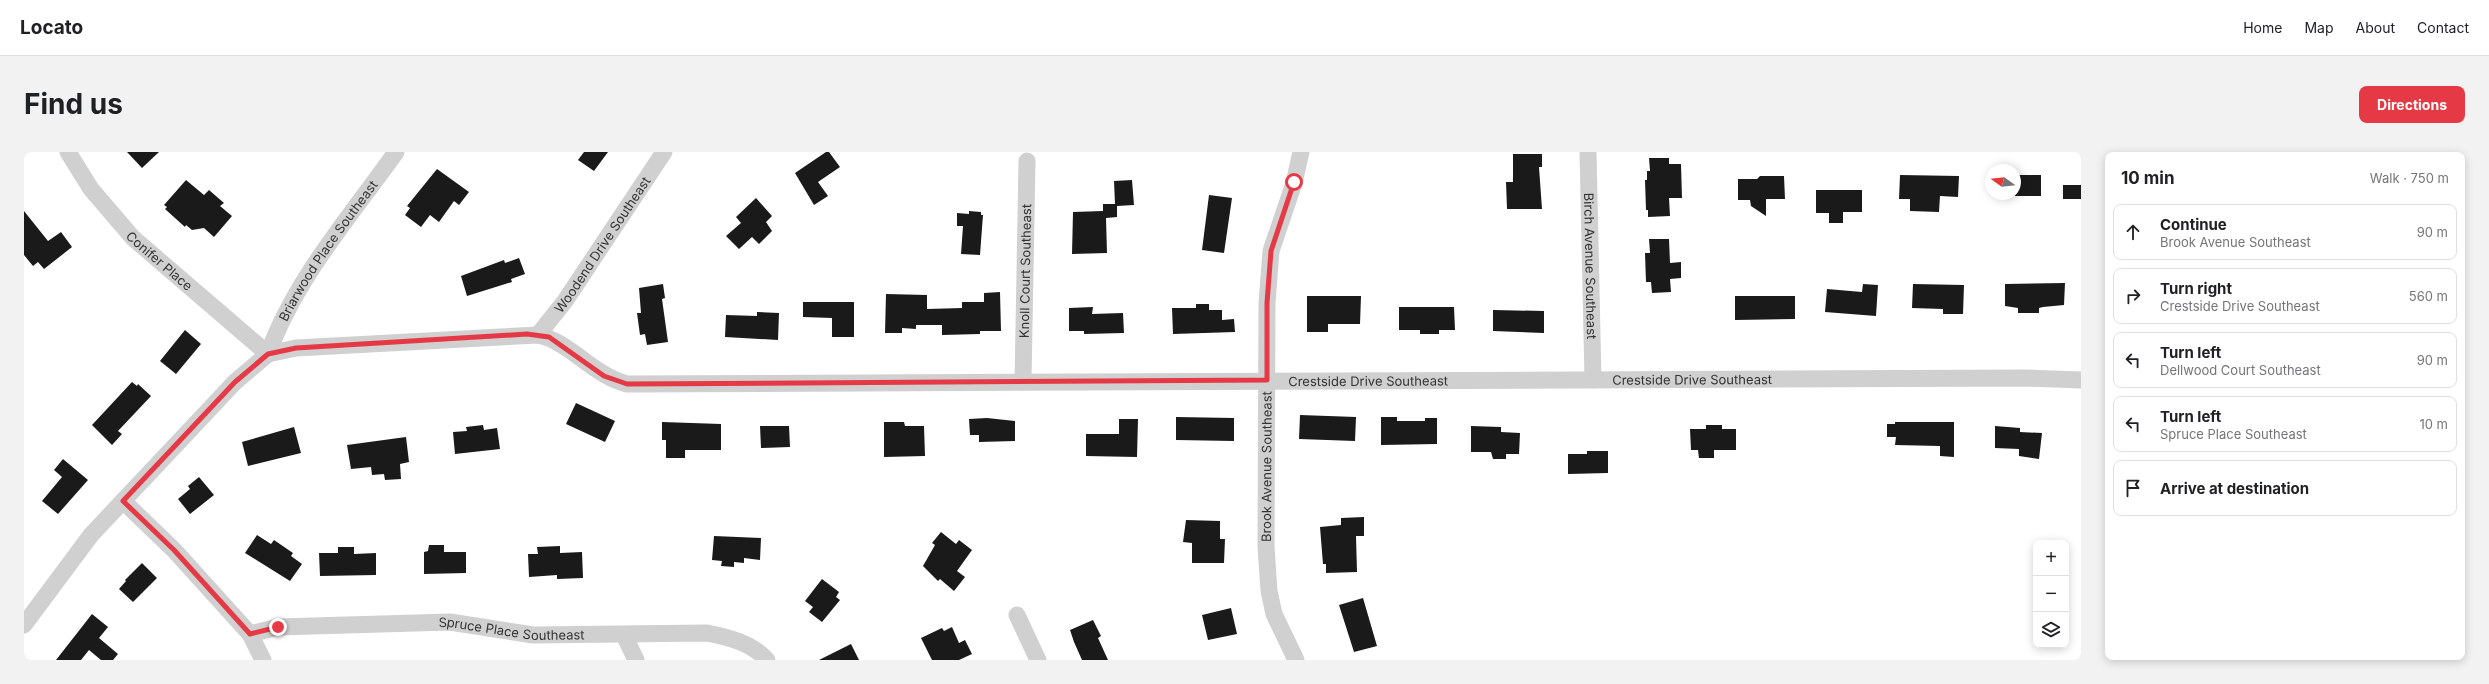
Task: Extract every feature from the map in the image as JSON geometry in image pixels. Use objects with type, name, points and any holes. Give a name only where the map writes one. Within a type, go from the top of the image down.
[{"type":"street","name":"Conifer Place","points":[[68,152],[92,189],[133,238],[268,354]]},
{"type":"street","name":"Briarwood Place Southeast","points":[[268,354],[278,324],[296,291],[396,152]]},
{"type":"street","name":"Woodend Drive Southeast","points":[[538,335],[565,302],[664,152]]},
{"type":"street","name":"Brook Avenue Southeast","points":[[1296,660],[1274,614],[1269,591],[1266,547],[1267,303],[1271,251],[1294,182],[1301,152]]},
{"type":"street","name":"Birch Avenue Southeast","points":[[1588,152],[1593,380]]},
{"type":"street","name":"Knoll Court Southeast","points":[[1023,382],[1028,161]]},
{"type":"street","name":"Crestside Drive Southeast","points":[[24,625],[91,535],[235,382],[268,354],[296,348],[538,335],[549,337],[604,376],[627,384],[1267,380],[2027,378],[2081,380]]},
{"type":"street","points":[[123,501],[174,550],[250,634],[263,660]]},
{"type":"street","points":[[1017,615],[1038,660]]},
{"type":"street","name":"Spruce Place Southeast","points":[[250,634],[278,627],[450,622],[533,635],[708,633],[727,637],[747,645],[767,660]]},
{"type":"street","points":[[624,635],[636,660]]},
{"type":"building","points":[[127,152],[159,152],[142,168]]},
{"type":"building","points":[[584,152],[608,152],[594,171],[578,160]]},
{"type":"building","points":[[826,152],[829,152],[840,167],[818,182],[828,196],[814,205],[795,173]]},
{"type":"building","points":[[1513,154],[1542,154],[1542,167],[1539,167],[1542,209],[1507,209],[1506,182],[1513,182]]},
{"type":"building","points":[[1649,158],[1669,158],[1669,164],[1681,164],[1682,198],[1669,198],[1670,216],[1648,217],[1648,210],[1646,210],[1645,180],[1647,180],[1647,171],[1650,171]]},
{"type":"building","points":[[437,169],[469,192],[459,205],[454,201],[439,222],[430,215],[421,227],[405,215],[410,208],[407,206]]},
{"type":"building","points":[[1900,175],[1959,176],[1958,197],[1940,196],[1939,212],[1910,211],[1910,199],[1899,199]]},
{"type":"building","points":[[2021,175],[2041,175],[2041,196],[2021,196]]},
{"type":"building","points":[[1760,176],[1784,176],[1785,199],[1766,199],[1766,216],[1751,206],[1750,200],[1738,200],[1738,179],[1757,179]]},
{"type":"building","points":[[186,180],[204,195],[209,190],[224,203],[220,206],[232,216],[214,237],[204,228],[192,230],[186,225],[185,227],[165,209],[167,207],[164,205]]},
{"type":"building","points":[[1132,180],[1134,205],[1117,206],[1117,217],[1106,218],[1107,253],[1072,254],[1073,212],[1103,211],[1103,204],[1115,204],[1114,181]]},
{"type":"building","points":[[2063,185],[2081,185],[2081,199],[2063,199]]},
{"type":"building","points":[[1816,190],[1862,190],[1862,212],[1843,212],[1843,223],[1829,223],[1829,213],[1816,213]]},
{"type":"building","points":[[1209,195],[1232,198],[1224,253],[1202,250]]},
{"type":"building","points":[[756,198],[772,216],[766,222],[772,231],[759,244],[752,237],[739,249],[726,236],[741,223],[736,217]]},
{"type":"building","points":[[24,211],[48,241],[61,232],[72,247],[44,269],[38,262],[33,266],[24,255]]},
{"type":"building","points":[[969,211],[981,212],[981,215],[983,215],[980,255],[961,254],[963,226],[957,226],[957,213],[969,214]]},
{"type":"building","points":[[1649,239],[1669,239],[1670,263],[1681,262],[1681,278],[1670,279],[1671,292],[1652,293],[1651,282],[1646,282],[1645,253],[1650,253]]},
{"type":"building","points":[[519,258],[525,274],[511,279],[512,282],[467,296],[461,276],[504,260],[505,263]]},
{"type":"building","points":[[2065,283],[2064,305],[2039,308],[2039,313],[2018,313],[2018,308],[2005,306],[2005,284]]},
{"type":"building","points":[[663,284],[665,298],[662,299],[668,342],[647,345],[645,334],[640,335],[637,313],[641,313],[639,288]]},
{"type":"building","points":[[1863,284],[1878,285],[1876,316],[1825,312],[1827,289],[1862,292]]},
{"type":"building","points":[[1913,284],[1964,285],[1963,314],[1943,314],[1943,309],[1912,308]]},
{"type":"building","points":[[1000,292],[1001,331],[980,331],[980,334],[942,335],[942,325],[916,325],[916,329],[902,328],[902,333],[885,333],[886,294],[927,295],[927,309],[962,308],[962,302],[984,302],[984,293]]},
{"type":"building","points":[[1307,296],[1361,296],[1360,324],[1328,324],[1328,332],[1307,332]]},
{"type":"building","points":[[1735,296],[1795,296],[1795,319],[1735,320]]},
{"type":"building","points":[[803,302],[854,302],[854,337],[832,337],[832,318],[803,317]]},
{"type":"building","points":[[1196,304],[1209,304],[1209,310],[1222,310],[1222,320],[1234,319],[1235,332],[1173,334],[1172,308],[1196,308]]},
{"type":"building","points":[[1093,307],[1092,314],[1123,313],[1124,333],[1084,334],[1084,331],[1069,331],[1069,308]]},
{"type":"building","points":[[1399,307],[1454,307],[1455,330],[1439,330],[1439,334],[1420,334],[1420,330],[1399,330]]},
{"type":"building","points":[[1493,310],[1544,311],[1544,333],[1493,331]]},
{"type":"building","points":[[757,312],[779,313],[778,340],[725,337],[726,315],[757,316]]},
{"type":"building","points":[[185,330],[201,344],[176,374],[160,361]]},
{"type":"building","points":[[132,382],[137,386],[138,384],[151,396],[118,431],[122,434],[112,445],[92,425]]},
{"type":"building","points":[[576,403],[615,421],[605,442],[566,424]]},
{"type":"building","points":[[1300,415],[1356,417],[1355,441],[1299,439]]},
{"type":"building","points":[[1176,417],[1234,418],[1234,441],[1176,440]]},
{"type":"building","points":[[1381,417],[1397,417],[1397,421],[1425,421],[1425,418],[1437,418],[1437,444],[1381,445]]},
{"type":"building","points":[[987,418],[1015,421],[1015,441],[979,442],[979,435],[970,435],[969,419]]},
{"type":"building","points":[[1119,419],[1138,419],[1137,457],[1086,456],[1086,434],[1119,434]]},
{"type":"building","points":[[662,422],[721,424],[721,450],[685,450],[685,458],[666,458],[666,440],[662,440]]},
{"type":"building","points":[[884,422],[904,422],[905,426],[924,426],[925,456],[884,457]]},
{"type":"building","points":[[1895,422],[1954,422],[1954,457],[1940,456],[1940,446],[1895,445],[1896,437],[1887,437],[1887,424],[1895,424]]},
{"type":"building","points":[[483,425],[484,430],[497,428],[500,449],[455,454],[453,432],[467,431],[466,427]]},
{"type":"building","points":[[1706,425],[1722,425],[1722,429],[1736,429],[1736,450],[1714,450],[1714,458],[1699,458],[1698,450],[1691,450],[1690,429],[1706,429]]},
{"type":"building","points":[[760,426],[789,426],[790,447],[761,448]]},
{"type":"building","points":[[1471,426],[1501,427],[1501,432],[1520,433],[1519,454],[1506,454],[1506,459],[1493,459],[1491,452],[1471,452]]},
{"type":"building","points":[[1995,426],[2020,428],[2020,432],[2042,433],[2039,459],[2019,456],[2019,449],[1995,448]]},
{"type":"building","points":[[294,427],[301,453],[248,466],[242,442]]},
{"type":"building","points":[[406,437],[409,462],[400,464],[401,479],[385,480],[384,474],[372,475],[371,467],[351,469],[347,445]]},
{"type":"building","points":[[1587,451],[1608,451],[1608,473],[1568,474],[1568,454],[1587,454]]},
{"type":"building","points":[[63,459],[88,480],[58,514],[42,501],[62,477],[54,470]]},
{"type":"building","points":[[199,477],[214,495],[190,514],[178,499],[190,489],[188,486]]},
{"type":"building","points":[[1364,517],[1364,536],[1356,536],[1357,572],[1326,573],[1326,564],[1323,564],[1320,527],[1341,525],[1341,518]]},
{"type":"building","points":[[1186,520],[1220,521],[1220,539],[1225,539],[1224,563],[1192,563],[1192,543],[1183,542]]},
{"type":"building","points":[[941,532],[956,544],[959,540],[972,550],[957,571],[965,577],[954,591],[940,579],[938,581],[923,566],[935,545],[932,543]]},
{"type":"building","points":[[257,535],[271,544],[274,540],[293,553],[291,556],[302,564],[290,581],[245,553]]},
{"type":"building","points":[[714,536],[761,538],[760,560],[744,558],[744,563],[734,562],[734,567],[721,566],[722,561],[712,560]]},
{"type":"building","points":[[429,545],[444,545],[444,552],[466,552],[466,573],[424,574],[424,552],[428,551]]},
{"type":"building","points":[[560,546],[560,553],[582,552],[583,578],[557,579],[557,575],[529,577],[528,554],[538,554],[537,547]]},
{"type":"building","points":[[338,547],[354,547],[354,554],[376,553],[376,575],[320,576],[319,553],[338,553]]},
{"type":"building","points":[[142,563],[157,578],[133,602],[119,589],[126,581],[125,580]]},
{"type":"building","points":[[822,579],[839,592],[836,597],[840,600],[822,622],[809,612],[813,607],[805,601]]},
{"type":"building","points":[[1363,598],[1377,646],[1354,652],[1339,605]]},
{"type":"building","points":[[1231,608],[1237,634],[1208,640],[1202,615]]},
{"type":"building","points":[[92,614],[108,627],[99,638],[118,654],[113,660],[101,660],[89,650],[81,660],[56,660]]},
{"type":"building","points":[[1093,620],[1101,636],[1098,638],[1108,660],[1082,660],[1074,642],[1070,630]]},
{"type":"building","points":[[952,627],[959,643],[965,640],[972,654],[959,660],[932,660],[921,638],[942,628],[944,631]]},
{"type":"building","points":[[851,644],[859,660],[819,660]]},
{"type":"route","points":[[278,627],[250,634],[174,550],[123,501],[235,382],[268,354],[296,348],[350,346],[527,334],[549,337],[604,376],[627,384],[1267,380],[1267,303],[1271,251],[1294,182]]}]
